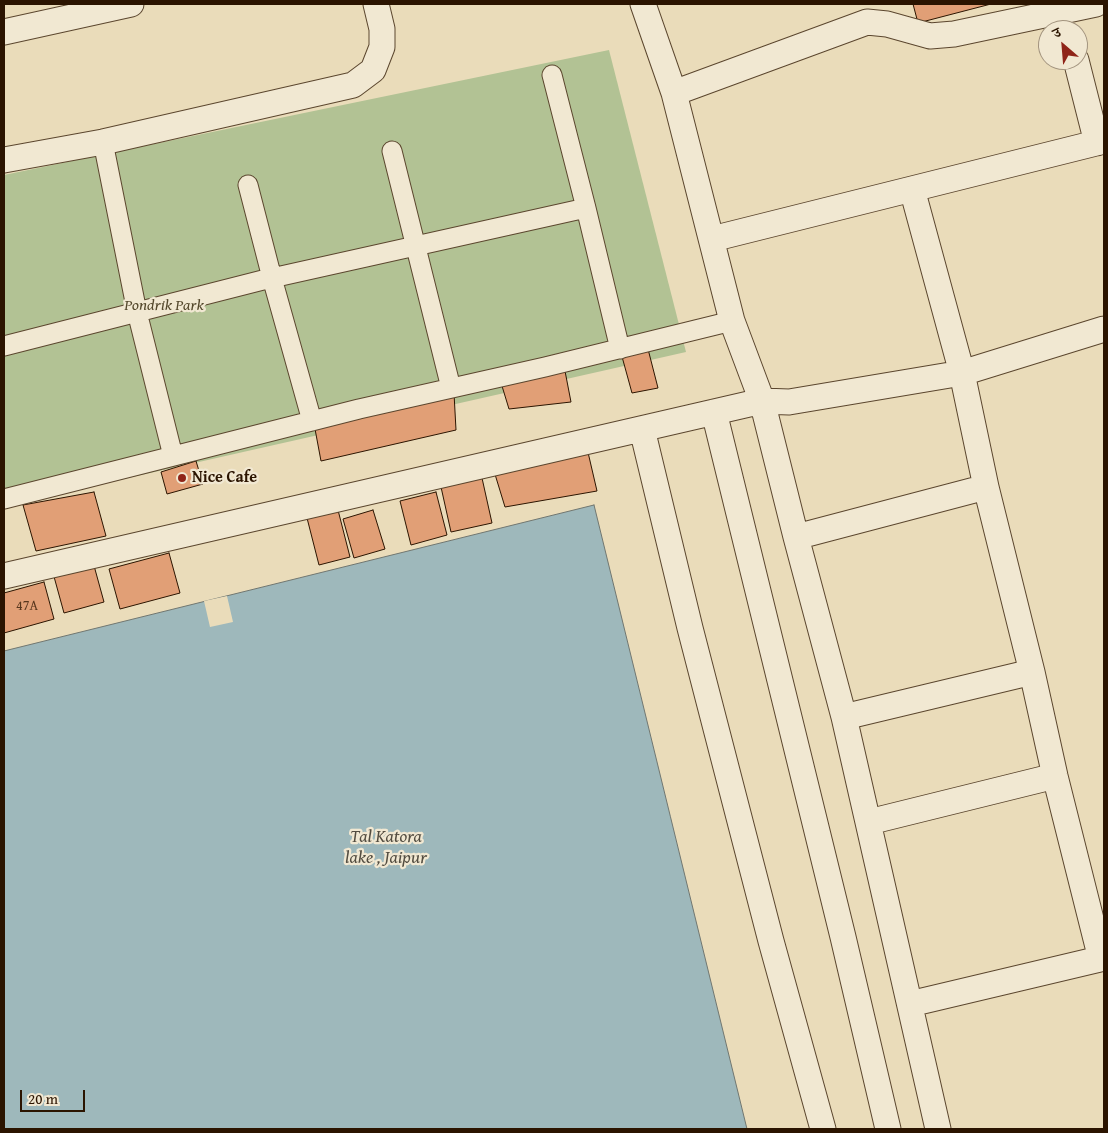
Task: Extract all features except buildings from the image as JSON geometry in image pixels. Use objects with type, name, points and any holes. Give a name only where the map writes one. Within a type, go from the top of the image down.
[{"type":"street","points":[[4,32],[131,4]]},
{"type":"street","points":[[4,160],[103,142],[353,85],[373,70],[382,47],[382,29],[376,4]]},
{"type":"street","points":[[643,4],[674,92],[732,321],[762,401],[844,717],[938,1129]]},
{"type":"street","points":[[674,92],[867,22],[883,14],[930,36],[954,34],[1096,4]]},
{"type":"street","points":[[712,239],[1101,142],[1079,70]]},
{"type":"street","points":[[552,75],[620,349]]},
{"type":"street","points":[[103,142],[137,312],[173,456]]},
{"type":"street","points":[[392,151],[451,388]]},
{"type":"street","points":[[248,185],[312,421]]},
{"type":"street","points":[[910,1004],[1103,959],[1055,776],[1032,672],[986,487],[962,373],[912,189]]},
{"type":"street","points":[[4,346],[272,278],[586,208]]},
{"type":"street","points":[[4,499],[312,421],[732,321]]},
{"type":"street","points":[[4,576],[762,401],[789,402],[962,373],[1104,329]]},
{"type":"street","points":[[714,412],[843,936],[888,1129]]},
{"type":"street","points":[[642,429],[690,628],[770,941],[823,1129]]},
{"type":"street","points":[[796,537],[986,487]]},
{"type":"street","points":[[844,717],[1032,672]]},
{"type":"street","points":[[869,822],[1055,776]]},
{"type":"green space","name":"Pondrik Park","points":[[609,50],[686,352],[4,506],[4,175]]},
{"type":"water","name":"Tal Katora lake , Jaipur","points":[[594,505],[747,1129],[4,1129],[4,651]]},
{"type":"pier","points":[[227,596],[233,622],[210,627],[204,601]]},
{"type":"place","name":"Nice Cafe","points":[[182,478]]}]
